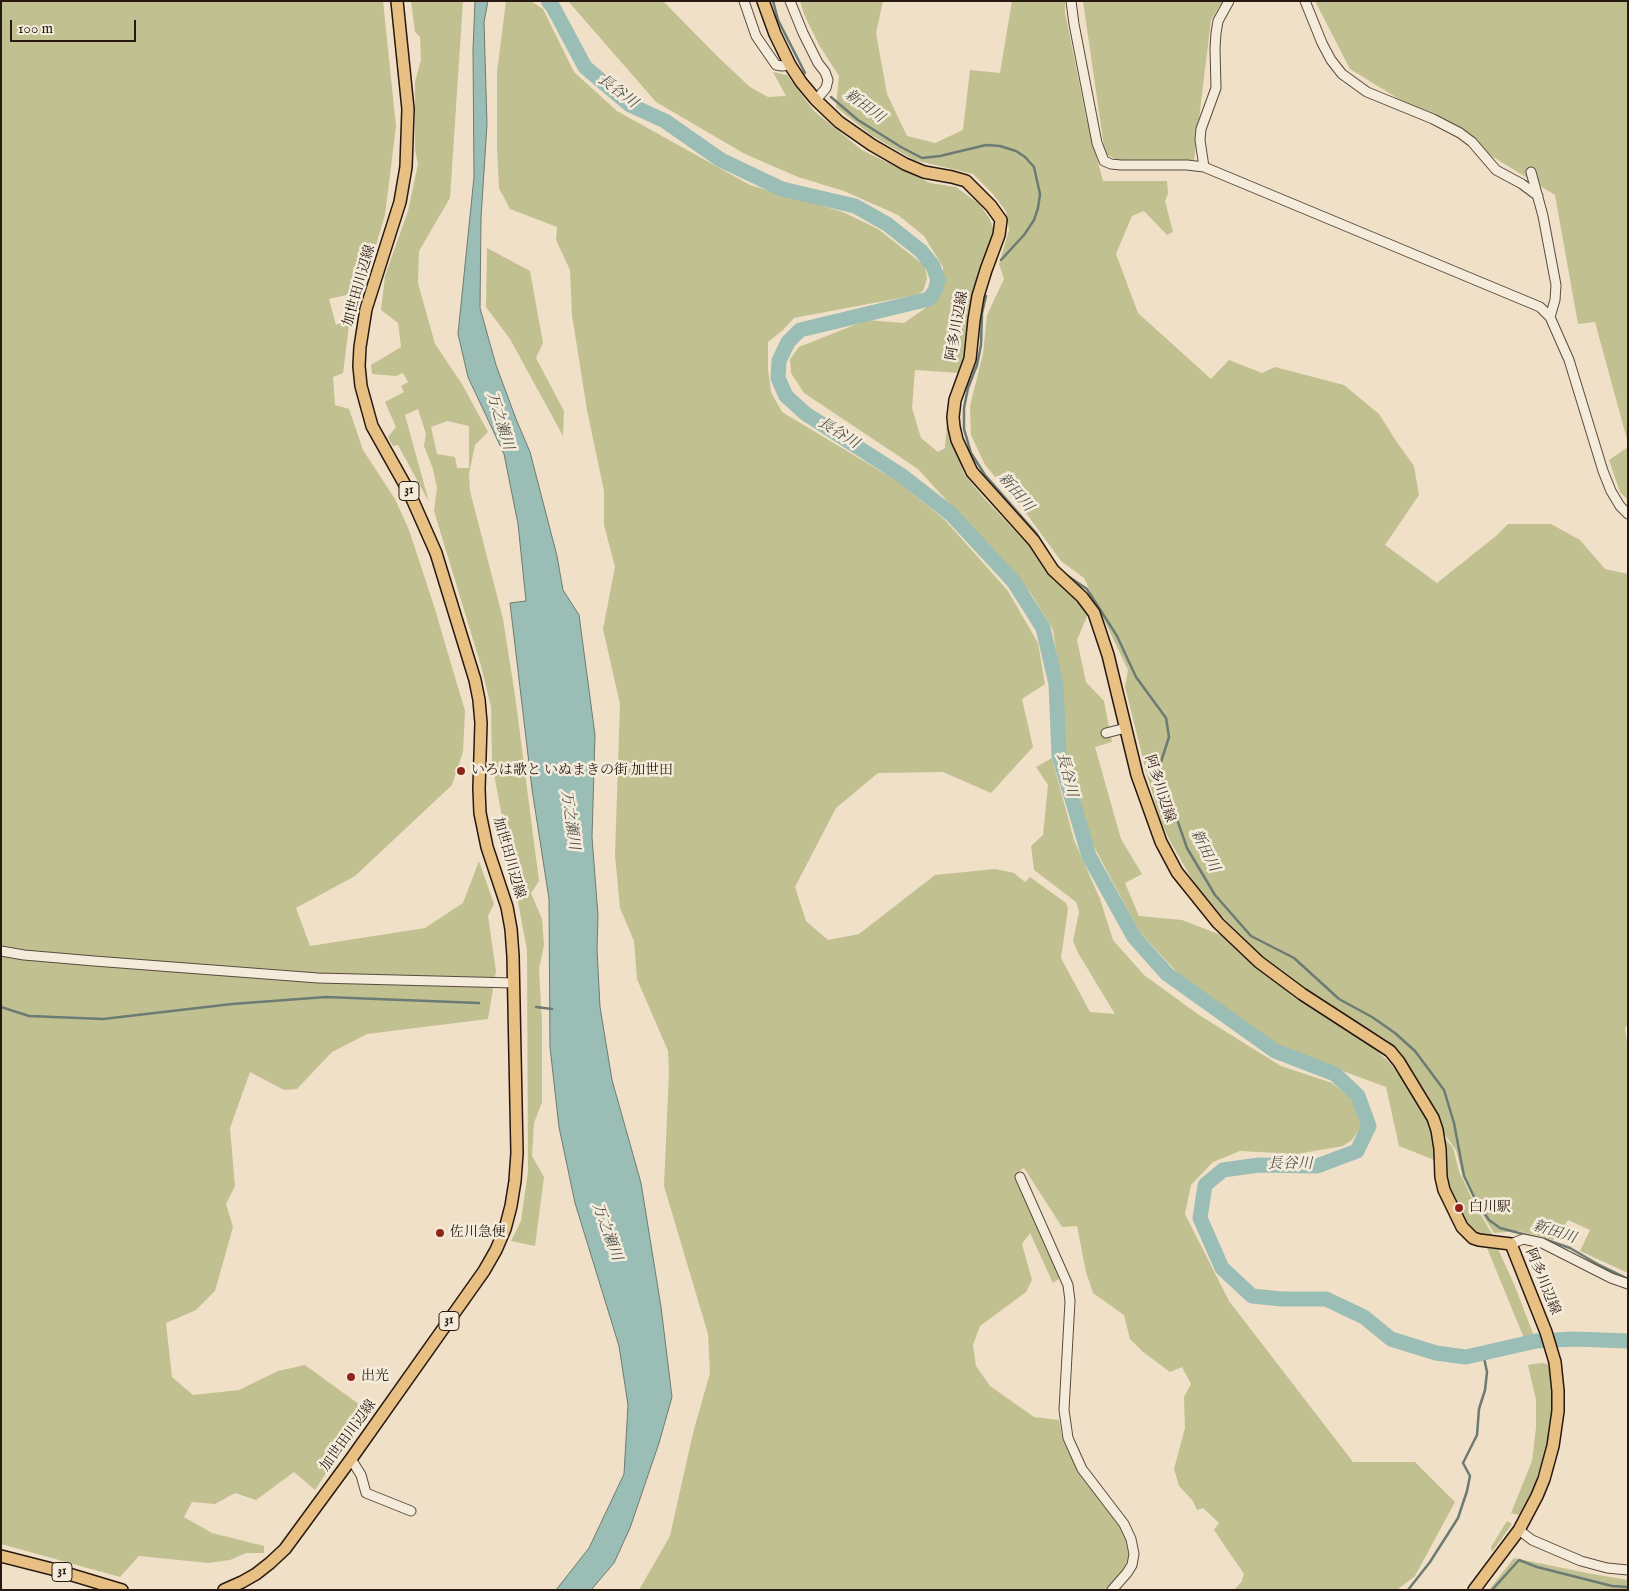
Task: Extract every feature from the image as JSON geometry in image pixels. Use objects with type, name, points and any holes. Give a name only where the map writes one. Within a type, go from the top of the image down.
[{"type":"main road","name":"加世田川辺線","points":[[224,1590],[256,1574],[285,1549],[352,1459],[484,1271],[505,1230],[515,1181],[517,1153],[514,983],[511,929],[507,907],[487,847],[480,813],[481,723],[479,700],[475,680],[436,553],[420,513],[372,426],[361,386],[360,347],[366,309],[400,202],[406,167],[408,109],[397,1]]},
{"type":"main road","points":[[763,1],[775,34],[790,65],[814,97]]},
{"type":"main road","name":"阿多川辺線","points":[[814,97],[839,122],[905,164],[924,172],[966,181],[991,206],[1001,220],[999,235],[978,296],[970,358],[955,400],[953,417],[957,440],[972,472],[1034,541],[1053,570],[1082,597],[1094,613],[1108,655],[1137,775],[1161,842],[1186,884],[1218,923],[1259,962],[1302,994],[1390,1051],[1399,1062],[1433,1118],[1440,1149],[1441,1177],[1444,1190],[1462,1227],[1473,1238],[1511,1244],[1546,1332],[1555,1362],[1558,1412],[1553,1446],[1537,1496],[1518,1530],[1474,1590]]},
{"type":"main road","name":"31","points":[[1,1556],[122,1590]]},
{"type":"street","points":[[744,1],[756,36],[776,65],[790,65]]},
{"type":"street","points":[[790,1],[803,33],[828,80],[826,88],[814,97]]},
{"type":"street","points":[[1071,1],[1097,143],[1104,161],[1121,165],[1188,165],[1204,167],[1540,307],[1550,317],[1569,360],[1611,490],[1620,506],[1628,514]]},
{"type":"street","points":[[1204,167],[1200,129],[1216,88],[1215,48],[1217,27],[1218,21],[1229,1]]},
{"type":"street","points":[[1305,1],[1331,60],[1348,78],[1367,92],[1432,119],[1460,133],[1472,142],[1496,170],[1522,184],[1538,196]]},
{"type":"street","points":[[1531,172],[1538,196],[1556,285],[1555,300],[1550,317]]},
{"type":"street","points":[[1106,733],[1126,728]]},
{"type":"street","points":[[1,951],[94,962],[318,978],[514,983]]},
{"type":"street","points":[[1020,1177],[1068,1285],[1070,1301],[1064,1410],[1068,1438],[1082,1469],[1124,1524],[1131,1539],[1134,1554],[1132,1565],[1128,1573],[1112,1590]]},
{"type":"street","points":[[1511,1244],[1523,1239],[1542,1243],[1611,1278],[1628,1284]]},
{"type":"street","points":[[352,1459],[361,1475],[366,1493],[411,1511]]},
{"type":"street","points":[[1518,1530],[1532,1540],[1581,1561],[1607,1568],[1628,1570]]},
{"type":"shaded area","points":[[1,1],[383,1],[396,126],[385,215],[369,268],[355,293],[329,299],[336,325],[350,318],[343,373],[333,377],[335,405],[349,409],[363,450],[395,499],[409,530],[465,711],[463,752],[452,785],[355,876],[296,908],[310,946],[425,928],[463,903],[479,861],[494,904],[488,916],[496,971],[488,1019],[367,1034],[332,1052],[297,1089],[284,1090],[250,1072],[230,1128],[235,1186],[226,1204],[233,1227],[215,1291],[196,1310],[166,1323],[172,1377],[193,1395],[239,1390],[278,1371],[305,1365],[367,1410],[315,1490],[294,1472],[256,1500],[235,1493],[215,1504],[192,1502],[184,1517],[212,1533],[264,1546],[264,1553],[246,1553],[230,1560],[208,1563],[139,1556],[120,1577],[1,1544]]},
{"type":"shaded area","points":[[411,1],[463,1],[450,198],[419,251],[418,283],[435,344],[462,384],[488,432],[475,445],[469,474],[470,491],[503,619],[515,695],[539,881],[531,893],[542,919],[544,945],[539,969],[542,1023],[542,1102],[534,1123],[532,1156],[544,1177],[535,1246],[511,1241],[521,1221],[528,1171],[527,950],[492,763],[491,707],[481,666],[434,511],[437,488],[433,469],[424,446],[426,434],[418,409],[405,415],[429,502],[398,445],[393,446],[388,437],[396,427],[385,402],[404,392],[401,386],[408,382],[403,373],[396,376],[372,374],[371,365],[401,347],[398,323],[381,310],[385,276],[408,211],[418,164],[415,150],[415,82],[421,60],[420,37],[415,32]],"holes":[[[447,421],[469,426],[469,468],[457,468],[455,457],[437,454],[431,427]]]},
{"type":"shaded area","points":[[506,1],[531,1],[543,9],[574,72],[617,111],[750,185],[843,212],[878,229],[925,266],[927,279],[923,291],[916,295],[794,318],[768,342],[768,369],[771,392],[782,412],[897,481],[945,520],[1008,591],[1038,643],[1045,684],[1022,699],[1033,747],[991,793],[943,772],[878,773],[836,808],[795,887],[806,921],[828,940],[859,934],[935,875],[995,869],[1014,873],[1025,882],[1030,877],[1066,903],[1068,909],[1061,958],[1090,1012],[1115,1014],[1078,953],[1073,941],[1079,912],[1076,902],[1034,870],[1031,846],[1043,835],[1048,785],[1036,767],[1052,758],[1074,840],[1100,899],[1113,940],[1144,975],[1199,1015],[1281,1066],[1332,1083],[1350,1098],[1359,1112],[1363,1124],[1352,1140],[1343,1146],[1297,1154],[1240,1151],[1213,1162],[1191,1185],[1185,1214],[1229,1301],[1353,1462],[1415,1462],[1455,1502],[1415,1576],[1397,1590],[1234,1590],[1242,1581],[1244,1574],[1214,1530],[1219,1523],[1203,1508],[1197,1510],[1193,1501],[1179,1486],[1174,1469],[1185,1428],[1184,1397],[1191,1384],[1182,1367],[1170,1372],[1143,1352],[1130,1339],[1124,1315],[1093,1293],[1086,1272],[1077,1226],[1062,1227],[1024,1168],[1016,1173],[1020,1188],[1060,1278],[1053,1283],[1030,1233],[1022,1244],[1032,1280],[1026,1292],[980,1326],[973,1345],[976,1366],[990,1386],[1034,1417],[1059,1420],[1063,1441],[1078,1470],[1121,1525],[1131,1554],[1121,1574],[1107,1590],[639,1590],[670,1536],[693,1433],[710,1373],[708,1334],[664,1186],[669,1072],[668,1051],[637,979],[634,941],[620,908],[615,855],[620,704],[603,629],[615,567],[604,525],[604,491],[587,410],[572,315],[570,270],[556,240],[557,227],[510,209],[499,188],[497,72]]},
{"type":"shaded area","points":[[568,1],[663,1],[750,87],[768,97],[786,96],[773,72],[787,75],[814,111],[862,150],[930,183],[956,187],[979,204],[990,219],[995,234],[972,301],[961,373],[915,370],[912,408],[921,438],[938,452],[945,448],[947,423],[964,474],[1031,548],[1054,581],[1069,591],[1088,614],[1077,640],[1086,682],[1104,701],[1112,742],[1095,747],[1121,839],[1142,874],[1125,883],[1139,916],[1182,920],[1221,935],[1294,997],[1374,1048],[1391,1064],[1415,1098],[1432,1130],[1437,1161],[1399,1146],[1386,1087],[1283,1049],[1183,979],[1139,931],[1091,841],[1065,759],[1061,686],[1053,630],[1030,592],[918,469],[804,393],[791,373],[790,359],[799,347],[867,320],[904,323],[937,300],[943,287],[943,267],[924,236],[898,215],[844,191],[798,177],[745,154],[656,102]]},
{"type":"shaded area","points":[[800,1],[883,1],[876,33],[887,94],[907,136],[935,143],[963,130],[970,70],[1000,73],[1012,1],[1065,1],[1065,12],[1086,117],[1103,181],[1167,181],[1168,194],[1165,201],[1173,232],[1167,235],[1144,211],[1132,216],[1116,254],[1138,313],[1211,379],[1229,360],[1262,373],[1275,367],[1344,385],[1379,414],[1414,466],[1419,495],[1385,545],[1437,583],[1496,536],[1508,524],[1551,524],[1580,540],[1605,569],[1628,574],[1628,1025],[1625,1028],[1628,1051],[1628,1273],[1580,1251],[1590,1230],[1568,1220],[1553,1240],[1519,1231],[1494,1233],[1476,1204],[1461,1170],[1456,1150],[1445,1135],[1428,1096],[1400,1052],[1387,1040],[1311,995],[1273,967],[1220,914],[1193,881],[1161,822],[1125,687],[1128,670],[1084,578],[1061,561],[1023,509],[985,465],[971,435],[970,406],[983,354],[987,315],[1004,279],[999,264],[1009,230],[1006,211],[992,193],[973,174],[914,160],[871,135],[836,107],[839,76],[819,45]]},
{"type":"shaded area","points":[[1083,1],[1223,1],[1211,20],[1194,160],[1118,160],[1105,154]]},
{"type":"shaded area","points":[[1315,1],[1628,1],[1628,443],[1595,322],[1578,324],[1555,195],[1350,69]]},
{"type":"shaded area","points":[[487,248],[530,271],[543,343],[536,358],[564,411],[563,436],[510,339],[486,307]]},
{"type":"shaded area","points":[[1628,447],[1628,500],[1620,492],[1609,460]]},
{"type":"shaded area","points":[[1444,1137],[1453,1148],[1459,1171],[1474,1203],[1495,1239],[1480,1236],[1469,1228],[1450,1194]]},
{"type":"shaded area","points":[[1487,1248],[1498,1249],[1534,1336],[1524,1338]]},
{"type":"shaded area","points":[[1548,1364],[1551,1379],[1551,1423],[1545,1452],[1533,1489],[1519,1515],[1511,1513],[1532,1461],[1536,1428],[1536,1400],[1528,1365]]},
{"type":"shaded area","points":[[1507,1521],[1512,1524],[1492,1552],[1491,1547]]},
{"type":"shaded area","points":[[1514,1558],[1628,1580],[1628,1590],[1489,1590]]},
{"type":"water","name":"万之瀬川","points":[[475,1],[488,1],[484,22],[487,124],[481,218],[480,308],[496,365],[530,452],[557,556],[563,590],[579,615],[595,735],[592,837],[598,916],[597,949],[600,1007],[612,1080],[641,1183],[661,1307],[672,1397],[659,1443],[630,1528],[614,1563],[591,1590],[556,1590],[589,1548],[624,1474],[628,1405],[619,1346],[575,1203],[559,1127],[550,1047],[549,899],[532,789],[510,603],[526,601],[518,524],[504,454],[468,377],[458,334],[474,177],[473,50]]},
{"type":"waterway","name":"長谷川","points":[[548,1],[585,67],[630,105],[665,121],[721,160],[782,189],[855,206],[887,224],[921,251],[933,266],[938,280],[935,291],[929,299],[800,330],[788,342],[779,361],[778,378],[786,396],[806,414],[901,475],[951,514],[1014,582],[1043,628],[1056,684],[1059,755],[1089,856],[1134,937],[1167,974],[1275,1051],[1335,1074],[1358,1096],[1369,1126],[1357,1151],[1317,1166],[1259,1165],[1223,1170],[1205,1185],[1200,1218],[1222,1268],[1252,1296],[1282,1299],[1326,1299],[1364,1317],[1391,1339],[1436,1353],[1466,1357],[1536,1341],[1574,1339],[1628,1341]]},
{"type":"waterway","name":"新田川","points":[[773,1],[778,20],[805,73]]},
{"type":"waterway","name":"新田川","points":[[831,97],[858,120],[922,158],[940,156],[986,145],[1000,146],[1016,151],[1025,157],[1034,167],[1040,194],[1038,208],[1034,220],[1024,235],[1001,260]]},
{"type":"waterway","name":"新田川","points":[[986,296],[982,313],[981,345],[964,408],[964,429],[971,453],[985,475],[1036,533],[1049,554]]},
{"type":"waterway","name":"新田川","points":[[1065,574],[1087,589],[1117,636],[1136,677],[1166,718],[1169,737],[1159,768],[1187,848],[1215,895],[1251,936],[1294,958],[1339,999],[1372,1017],[1395,1033],[1415,1051],[1444,1090],[1454,1123],[1464,1176],[1476,1201],[1489,1220],[1500,1228],[1538,1238]]},
{"type":"waterway","points":[[1,1007],[29,1016],[103,1019],[232,1004],[326,997],[479,1003]]},
{"type":"waterway","points":[[536,1007],[552,1009]]},
{"type":"waterway","name":"新田川","points":[[1544,1239],[1570,1248],[1628,1279]]},
{"type":"waterway","points":[[1408,1590],[1430,1562],[1458,1518],[1467,1491],[1470,1476],[1463,1463],[1477,1435],[1479,1409],[1485,1390],[1487,1372],[1483,1353]]},
{"type":"waterway","points":[[1492,1590],[1519,1560],[1537,1567],[1612,1586],[1628,1587]]},
{"type":"place","name":"いろは歌と いぬまきの街 加世田","points":[[461,771]]},
{"type":"place","name":"白川駅","points":[[1459,1208]]},
{"type":"place","name":"佐川急便","points":[[440,1233]]},
{"type":"place","name":"出光","points":[[351,1377]]}]
